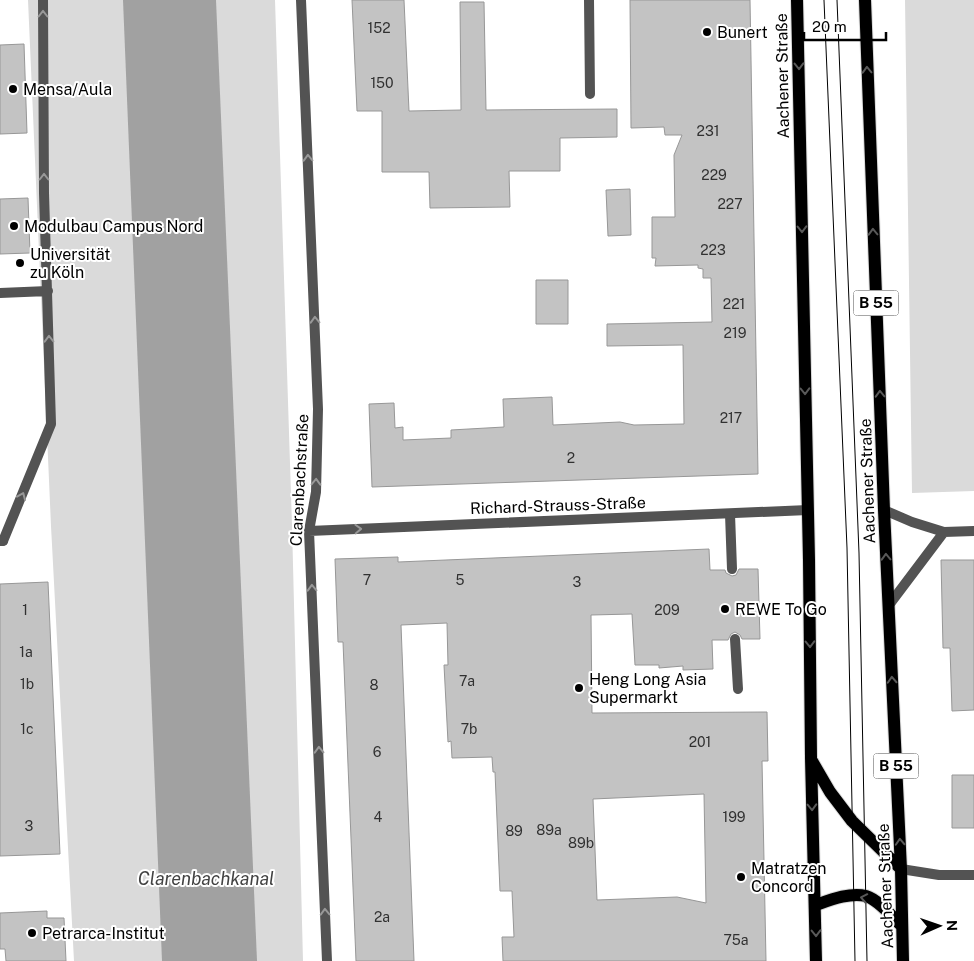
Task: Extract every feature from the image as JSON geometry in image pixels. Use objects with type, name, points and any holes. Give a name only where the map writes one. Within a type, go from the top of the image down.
[{"type":"main road","name":"Aachener Straße","points":[[797,0],[816,961]]},
{"type":"main road","name":"Aachener Straße","points":[[865,0],[884,510],[901,869],[903,961]]},
{"type":"main road","points":[[811,758],[830,792],[852,821],[901,869]]},
{"type":"main road","points":[[816,905],[840,898],[865,896],[874,901],[902,926]]},
{"type":"street","points":[[2,541],[51,424],[44,193],[43,0]]},
{"type":"street","name":"Clarenbachstraße","points":[[301,0],[318,409],[316,492],[309,530],[327,961]]},
{"type":"street","points":[[589,0],[590,94]]},
{"type":"street","points":[[0,293],[48,291]]},
{"type":"street","name":"Richard-Strauss-Straße","points":[[309,530],[808,510]]},
{"type":"street","points":[[884,510],[912,522],[944,532],[974,531]]},
{"type":"street","points":[[730,514],[732,569]]},
{"type":"street","points":[[889,606],[944,532]]},
{"type":"street","points":[[735,640],[738,689]]},
{"type":"street","points":[[901,869],[939,875],[974,876]]},
{"type":"shaded area","points":[[28,0],[275,0],[292,525],[303,961],[74,961],[51,526]]},
{"type":"shaded area","points":[[905,0],[974,0],[974,491],[912,493]]},
{"type":"water","name":"Clarenbachkanal","points":[[123,0],[216,0],[257,961],[162,961]]},
{"type":"building","points":[[352,0],[404,0],[409,111],[461,110],[460,2],[484,2],[486,110],[617,109],[617,137],[560,138],[560,171],[509,171],[510,207],[430,208],[429,172],[382,172],[382,111],[357,111]]},
{"type":"building","points":[[630,0],[750,0],[758,474],[372,487],[369,404],[394,403],[395,428],[403,427],[403,440],[451,438],[451,430],[504,427],[503,399],[552,397],[553,425],[620,422],[634,425],[684,424],[683,345],[607,346],[607,324],[712,322],[711,278],[703,278],[703,269],[698,268],[698,265],[655,266],[656,258],[652,258],[652,217],[675,217],[674,155],[682,135],[665,135],[664,127],[631,128]]},
{"type":"building","name":"Mensa/Aula","points":[[24,44],[27,133],[0,134],[0,45]]},
{"type":"building","points":[[630,189],[631,235],[608,236],[606,190]]},
{"type":"building","name":"Modulbau Campus Nord","points":[[28,198],[30,253],[0,254],[0,199]]},
{"type":"building","points":[[536,280],[568,280],[568,324],[536,324]]},
{"type":"building","points":[[709,549],[710,570],[725,570],[726,573],[732,576],[736,575],[739,569],[758,569],[760,639],[742,639],[735,632],[731,634],[728,640],[712,640],[713,669],[683,670],[683,666],[659,668],[659,665],[635,665],[632,614],[591,615],[592,713],[767,712],[768,761],[762,761],[766,961],[503,961],[502,937],[514,937],[512,891],[500,891],[495,772],[493,772],[492,757],[452,758],[451,741],[448,742],[444,665],[448,665],[447,623],[401,625],[414,961],[356,961],[343,642],[338,642],[335,559],[398,557],[398,562]],"holes":[[[704,794],[706,903],[677,897],[597,900],[593,799]]]},
{"type":"building","points":[[941,560],[974,560],[974,710],[952,711],[950,648],[943,648]]},
{"type":"building","points":[[48,582],[60,854],[0,856],[0,584]]},
{"type":"building","points":[[952,775],[974,775],[974,828],[952,828]]},
{"type":"building","name":"Petrarca-Institut","points":[[47,911],[47,918],[64,918],[66,961],[6,961],[5,949],[0,949],[0,913]]},
{"type":"tram line","points":[[824,0],[847,548],[855,961]]},
{"type":"tram line","points":[[837,0],[859,553],[867,961]]},
{"type":"place","name":"Bunert","points":[[707,32]]},
{"type":"place","name":"Mensa/Aula","points":[[13,89]]},
{"type":"place","name":"Modulbau Campus Nord","points":[[14,226]]},
{"type":"place","name":"Universität zu Köln","points":[[20,263]]},
{"type":"place","name":"REWE To Go","points":[[725,609]]},
{"type":"place","name":"Heng Long Asia Supermarkt","points":[[579,688]]},
{"type":"place","name":"Matratzen Concord","points":[[741,877]]},
{"type":"place","name":"Petrarca-Institut","points":[[32,933]]}]
